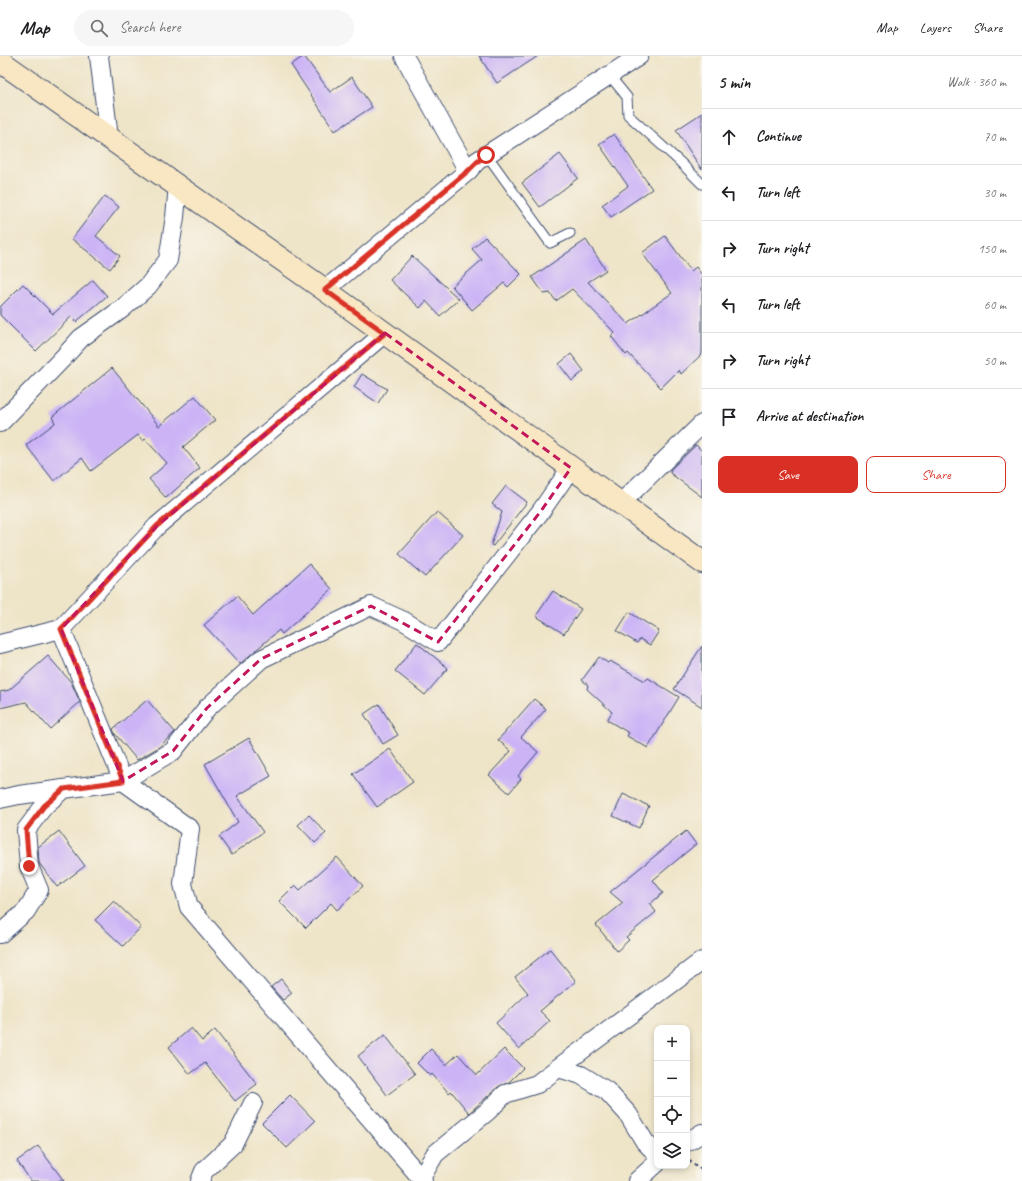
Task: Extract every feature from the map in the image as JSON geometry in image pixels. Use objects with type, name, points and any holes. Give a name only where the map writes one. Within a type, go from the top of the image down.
[{"type":"main road","points":[[0,61],[178,185],[702,562]]},
{"type":"street","points":[[99,56],[109,138]]},
{"type":"street","points":[[404,56],[468,171]]},
{"type":"street","points":[[325,290],[486,155],[639,56]]},
{"type":"street","points":[[0,423],[81,338],[122,309],[148,286],[168,260],[175,217],[178,185]]},
{"type":"street","points":[[0,644],[61,629],[157,526],[385,333]]},
{"type":"street","points":[[621,504],[702,424]]},
{"type":"street","points":[[0,799],[19,795],[123,781],[174,751],[207,708],[261,658],[371,606],[404,621],[438,642],[541,511],[571,468]]},
{"type":"street","points":[[61,629],[123,781],[190,829],[183,884],[189,907],[422,1180],[435,1154],[488,1111],[505,1094],[537,1084],[702,961]]},
{"type":"street","points":[[0,934],[26,912],[40,890],[29,866],[26,830],[44,806],[64,789]]},
{"type":"street","points":[[558,1068],[581,1075],[607,1091],[628,1114],[644,1142],[654,1151]]},
{"type":"street","points":[[200,1181],[204,1171],[233,1144],[253,1103]]},
{"type":"street","points":[[690,1140],[702,1133]]},
{"type":"street","points":[[637,1181],[654,1166]]},
{"type":"lane","points":[[609,75],[627,97],[628,115],[702,184]]},
{"type":"lane","points":[[486,155],[550,243],[570,233]]},
{"type":"path","points":[[690,1162],[702,1170]]},
{"type":"highlighted area","points":[[385,333],[571,468],[541,511],[438,642],[371,606],[261,659],[207,708],[173,751],[123,781],[61,629],[157,526]]},
{"type":"building","points":[[304,56],[330,92],[352,77],[372,107],[335,131],[291,65]]},
{"type":"building","points":[[479,56],[538,56],[497,83]]},
{"type":"building","points":[[702,113],[702,170],[676,130]]},
{"type":"building","points":[[614,134],[652,189],[611,217],[602,205],[628,186],[599,144]]},
{"type":"building","points":[[560,154],[578,178],[540,207],[522,183]]},
{"type":"building","points":[[105,196],[119,207],[96,236],[120,256],[110,269],[72,239]]},
{"type":"building","points":[[665,236],[691,271],[696,267],[702,275],[702,354],[681,374],[679,370],[661,388],[628,353],[626,355],[611,336],[615,333],[572,289],[556,301],[550,293],[544,294],[532,277],[586,240],[606,270],[588,282],[628,324],[672,293],[642,253]]},
{"type":"building","points":[[485,237],[521,274],[508,287],[504,283],[472,310],[452,286],[482,260],[472,249]]},
{"type":"building","points":[[412,256],[459,299],[440,316],[426,301],[420,308],[390,280]]},
{"type":"building","points":[[93,280],[107,296],[76,322],[71,317],[36,351],[0,315],[0,307],[23,284],[53,314]]},
{"type":"building","points":[[571,354],[584,371],[572,381],[559,364]]},
{"type":"building","points":[[112,368],[159,426],[195,396],[215,420],[183,447],[200,468],[166,498],[149,479],[167,463],[145,439],[143,441],[138,435],[91,471],[82,458],[54,481],[26,445],[55,423],[52,417]]},
{"type":"building","points":[[362,374],[387,389],[378,403],[354,387]]},
{"type":"building","points":[[696,445],[702,451],[702,497],[670,473],[671,469]]},
{"type":"building","points":[[506,486],[527,502],[493,546],[491,545],[502,512],[492,504]]},
{"type":"building","points":[[437,512],[463,535],[425,577],[399,554]]},
{"type":"building","points":[[309,564],[332,589],[282,634],[279,630],[240,664],[204,625],[237,596],[253,615]]},
{"type":"building","points":[[553,591],[581,609],[564,634],[536,616]]},
{"type":"building","points":[[629,612],[659,631],[650,645],[640,639],[637,643],[617,631]]},
{"type":"building","points":[[417,643],[448,668],[425,695],[395,671]]},
{"type":"building","points":[[702,646],[702,707],[674,689]]},
{"type":"building","points":[[48,656],[71,682],[80,702],[50,729],[26,702],[0,708],[0,692],[9,690]]},
{"type":"building","points":[[599,657],[608,663],[610,661],[645,681],[648,678],[679,697],[648,748],[627,736],[629,733],[607,720],[612,712],[587,689],[588,685],[582,680]]},
{"type":"building","points":[[534,699],[546,709],[521,737],[538,752],[518,776],[521,779],[509,793],[489,775],[511,751],[498,740]]},
{"type":"building","points":[[147,700],[175,732],[159,747],[137,760],[115,734],[113,729]]},
{"type":"building","points":[[379,704],[398,735],[383,744],[364,714]]},
{"type":"building","points":[[249,738],[271,776],[237,796],[263,832],[232,855],[219,837],[238,822],[205,764]]},
{"type":"building","points":[[390,749],[413,782],[377,807],[353,774]]},
{"type":"building","points":[[623,794],[649,806],[639,828],[613,816]]},
{"type":"building","points":[[309,815],[326,833],[315,843],[298,825]]},
{"type":"building","points":[[59,831],[85,866],[57,887],[39,863],[38,847]]},
{"type":"building","points":[[686,831],[696,844],[653,880],[663,893],[650,904],[656,912],[626,937],[629,940],[617,951],[596,925],[623,903],[610,892]]},
{"type":"building","points":[[337,857],[363,886],[337,910],[331,903],[306,928],[279,901],[295,885],[300,890]]},
{"type":"building","points":[[114,901],[141,927],[123,946],[95,920]]},
{"type":"building","points":[[550,949],[576,981],[540,1011],[550,1021],[519,1049],[496,1023],[528,993],[515,977]]},
{"type":"building","points":[[281,979],[292,993],[283,1000],[271,987]]},
{"type":"building","points":[[191,1028],[202,1041],[215,1030],[257,1084],[235,1101],[205,1063],[190,1074],[169,1047]]},
{"type":"building","points":[[385,1035],[415,1074],[387,1095],[358,1056]]},
{"type":"building","points":[[431,1049],[446,1065],[458,1054],[477,1075],[504,1049],[523,1068],[509,1082],[498,1087],[469,1113],[451,1091],[449,1093],[432,1074],[430,1076],[417,1063]]},
{"type":"building","points":[[290,1095],[315,1121],[287,1148],[262,1123]]},
{"type":"building","points":[[38,1146],[64,1181],[31,1181],[17,1161]]},
{"type":"route","points":[[29,866],[26,830],[44,806],[64,789],[123,781],[61,629],[157,526],[385,333],[325,290],[486,155]]}]
